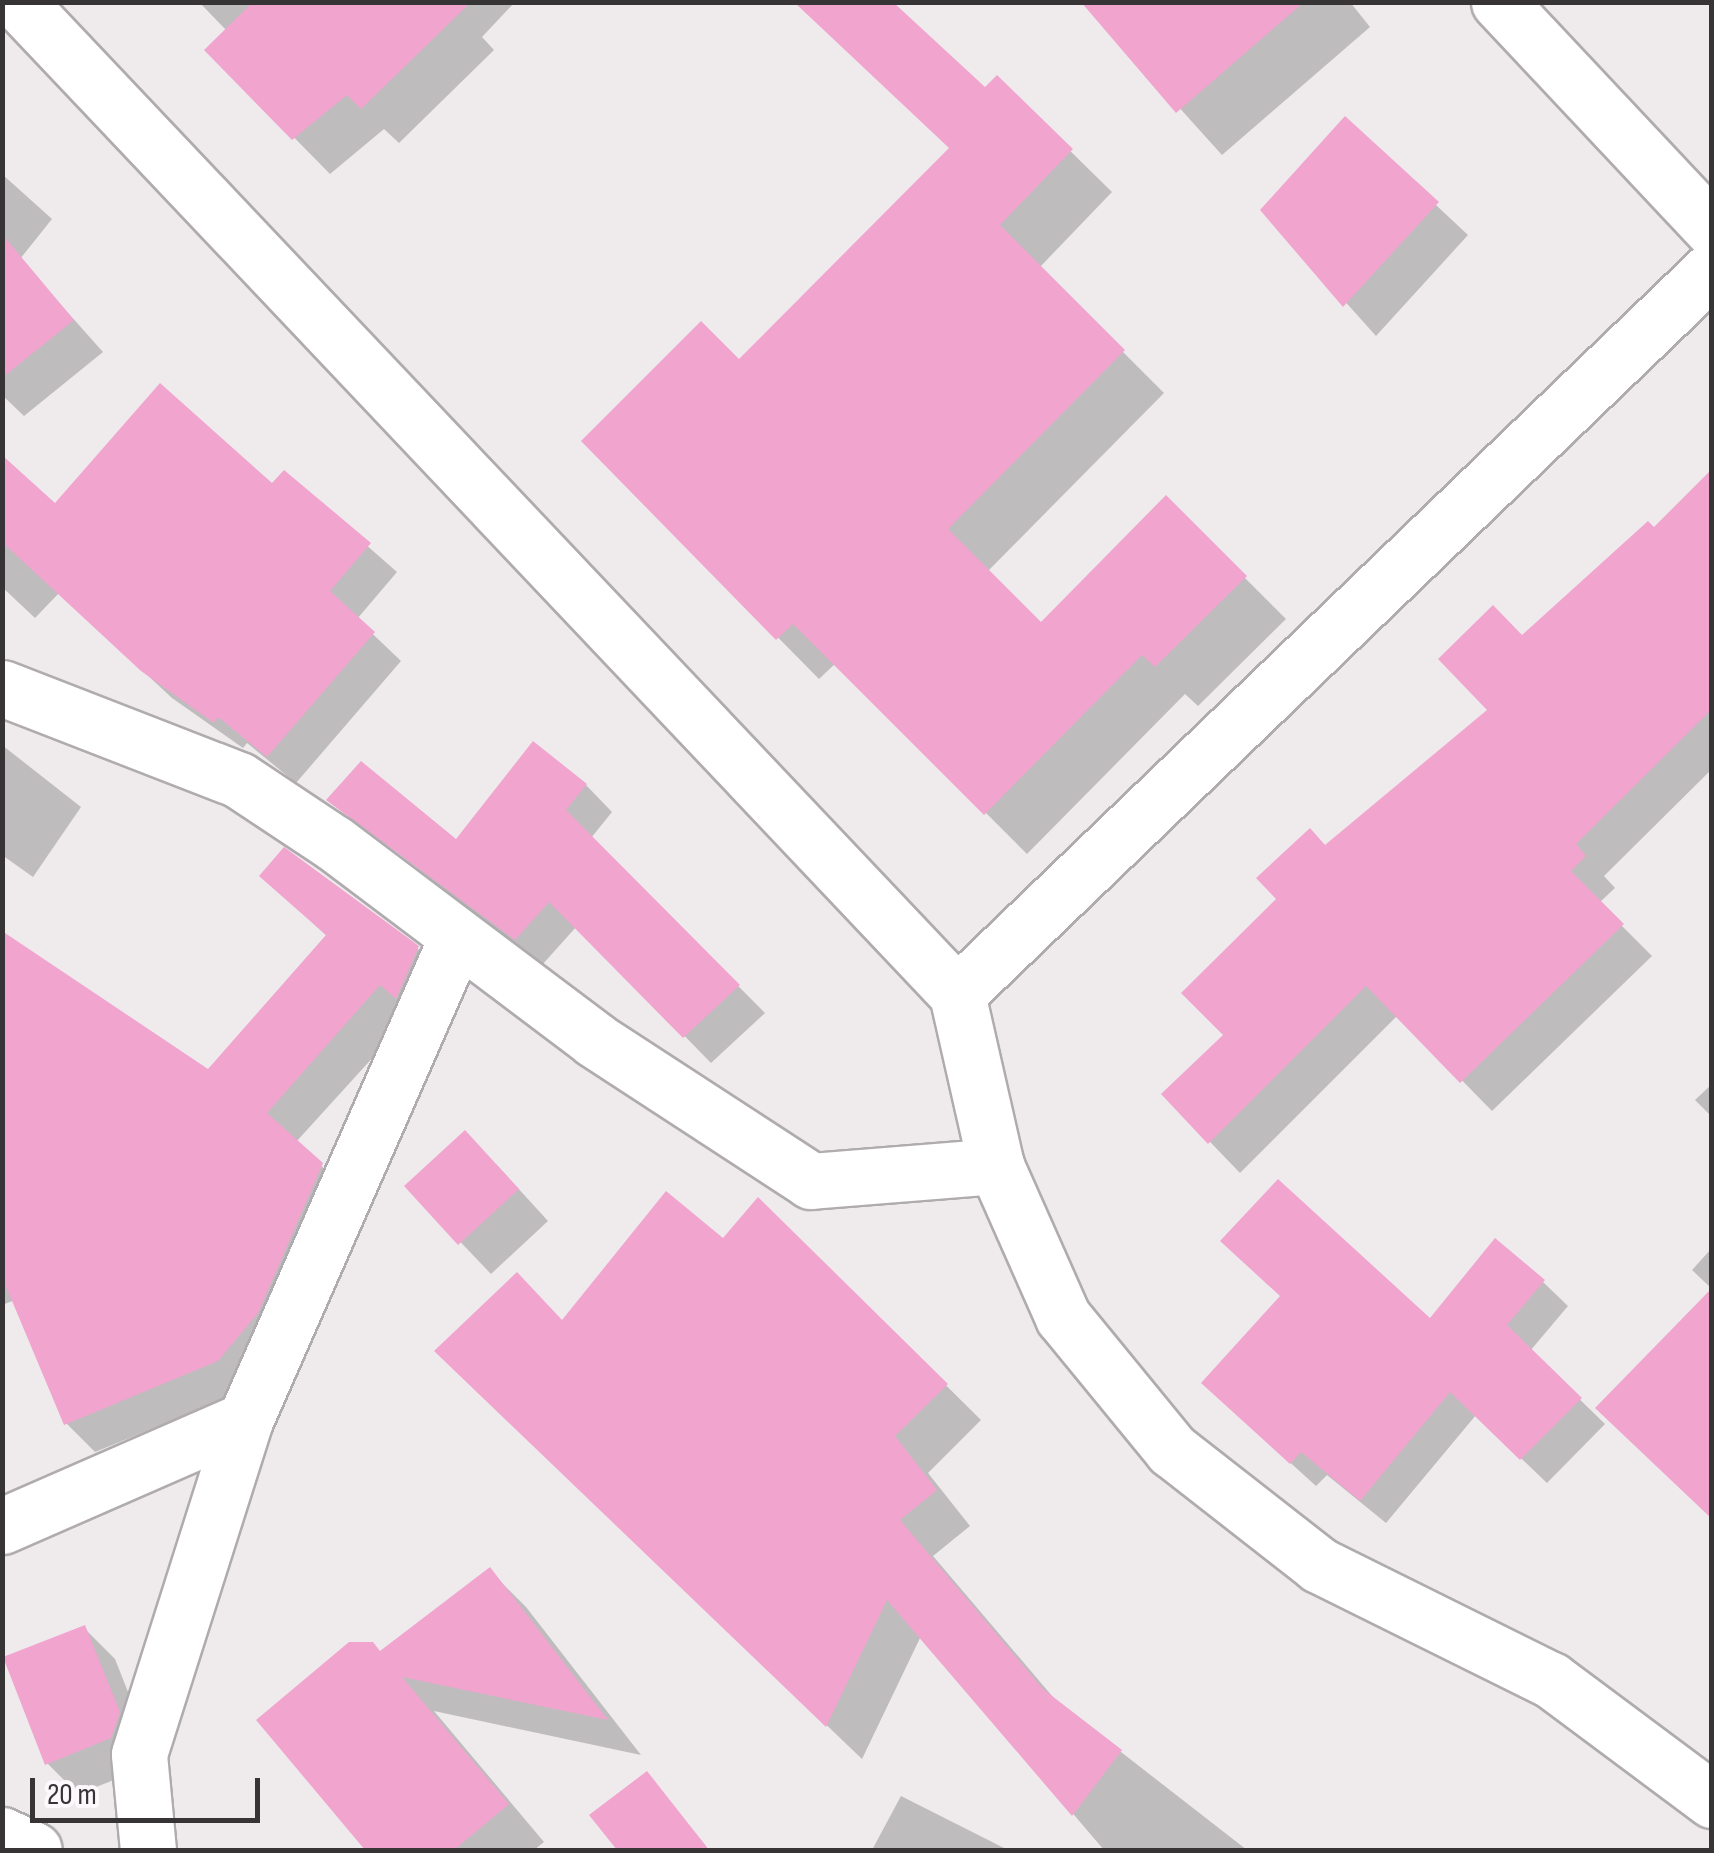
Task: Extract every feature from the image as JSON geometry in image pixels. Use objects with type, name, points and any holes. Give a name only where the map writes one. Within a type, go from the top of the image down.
[{"type":"street","points":[[18,2],[957,994],[996,1166],[1063,1317],[1172,1450],[1319,1564],[1551,1680],[1712,1800]]},
{"type":"street","points":[[1500,2],[1712,229]]},
{"type":"street","points":[[957,994],[1712,268]]},
{"type":"street","points":[[2,688],[239,780],[334,843],[595,1040],[811,1181],[996,1166]]},
{"type":"street","points":[[148,1850],[139,1754],[245,1420],[456,938]]},
{"type":"street","points":[[2,1526],[245,1420]]},
{"type":"street","points":[[2,1834],[34,1850]]},
{"type":"building","points":[[253,2],[471,2],[361,109],[347,95],[292,140],[204,50]]},
{"type":"building","points":[[794,2],[893,2],[985,87],[997,75],[1073,149],[1000,225],[1125,350],[948,529],[1041,622],[1166,495],[1247,576],[1155,667],[1142,655],[984,815],[793,624],[776,640],[581,441],[701,321],[739,359],[949,148]]},
{"type":"building","points":[[1081,2],[1304,2],[1176,113]]},
{"type":"building","points":[[1345,116],[1439,202],[1343,307],[1260,210]]},
{"type":"building","points":[[2,234],[74,320],[2,378]]},
{"type":"building","points":[[160,383],[272,483],[284,470],[371,543],[330,591],[375,632],[267,757],[218,717],[214,723],[141,671],[2,542],[2,455],[55,503]]},
{"type":"building","points":[[1712,469],[1712,709],[1576,844],[1586,856],[1571,871],[1624,924],[1460,1083],[1366,986],[1208,1144],[1161,1094],[1223,1035],[1181,993],[1276,899],[1256,878],[1310,828],[1325,845],[1487,710],[1438,659],[1493,605],[1522,635],[1648,521],[1654,527]]},
{"type":"building","points":[[533,741],[587,784],[566,810],[740,985],[683,1038],[549,902],[515,940],[326,800],[361,761],[456,839]]},
{"type":"building","points":[[284,847],[419,946],[396,999],[380,985],[267,1113],[323,1163],[258,1313],[218,1361],[64,1425],[2,1277],[2,931],[208,1069],[326,935],[259,876]]},
{"type":"building","points":[[465,1130],[519,1189],[458,1245],[404,1186]]},
{"type":"building","points":[[1278,1179],[1430,1318],[1495,1238],[1545,1280],[1507,1325],[1582,1398],[1520,1460],[1450,1392],[1360,1501],[1301,1452],[1290,1464],[1201,1383],[1280,1296],[1220,1241]]},
{"type":"building","points":[[666,1191],[723,1238],[758,1197],[948,1384],[895,1436],[937,1490],[900,1520],[1043,1689],[1122,1750],[1072,1816],[887,1600],[826,1727],[434,1351],[517,1272],[562,1320]]},
{"type":"building","points":[[1712,1288],[1712,1519],[1595,1408]]},
{"type":"building","points":[[490,1567],[608,1720],[402,1677],[509,1804],[454,1850],[365,1850],[256,1720],[349,1642],[373,1642],[380,1651]]},
{"type":"building","points":[[85,1625],[120,1712],[111,1738],[45,1765],[3,1657]]},
{"type":"building","points":[[647,1771],[709,1850],[617,1850],[589,1815]]}]
